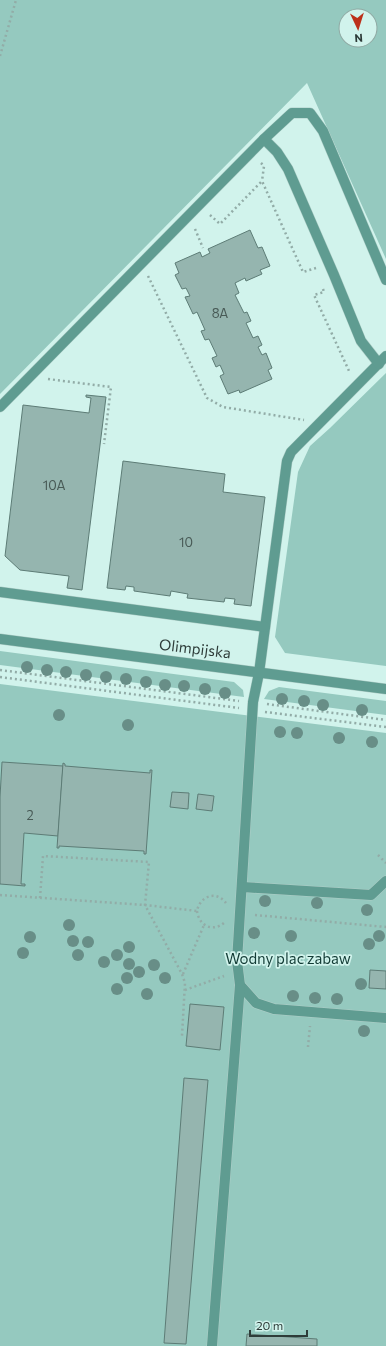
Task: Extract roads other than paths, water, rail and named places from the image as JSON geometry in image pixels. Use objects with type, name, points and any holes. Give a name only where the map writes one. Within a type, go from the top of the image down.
[{"type":"street","points":[[0,407],[264,139],[292,113],[310,113],[323,131],[386,280]]},
{"type":"street","points":[[212,1346],[240,985],[237,961],[252,706],[259,673],[287,461],[291,452],[383,360],[361,341],[288,169],[277,152],[264,139]]},
{"type":"street","points":[[0,592],[265,627]]},
{"type":"street","name":"Olimpijska","points":[[0,639],[386,689]]},
{"type":"street","points":[[242,887],[371,895],[386,881]]},
{"type":"street","points":[[240,985],[256,1003],[274,1009],[386,1018]]},
{"type":"park label","name":"Wodny plac zabaw","points":[[288,959]]}]
